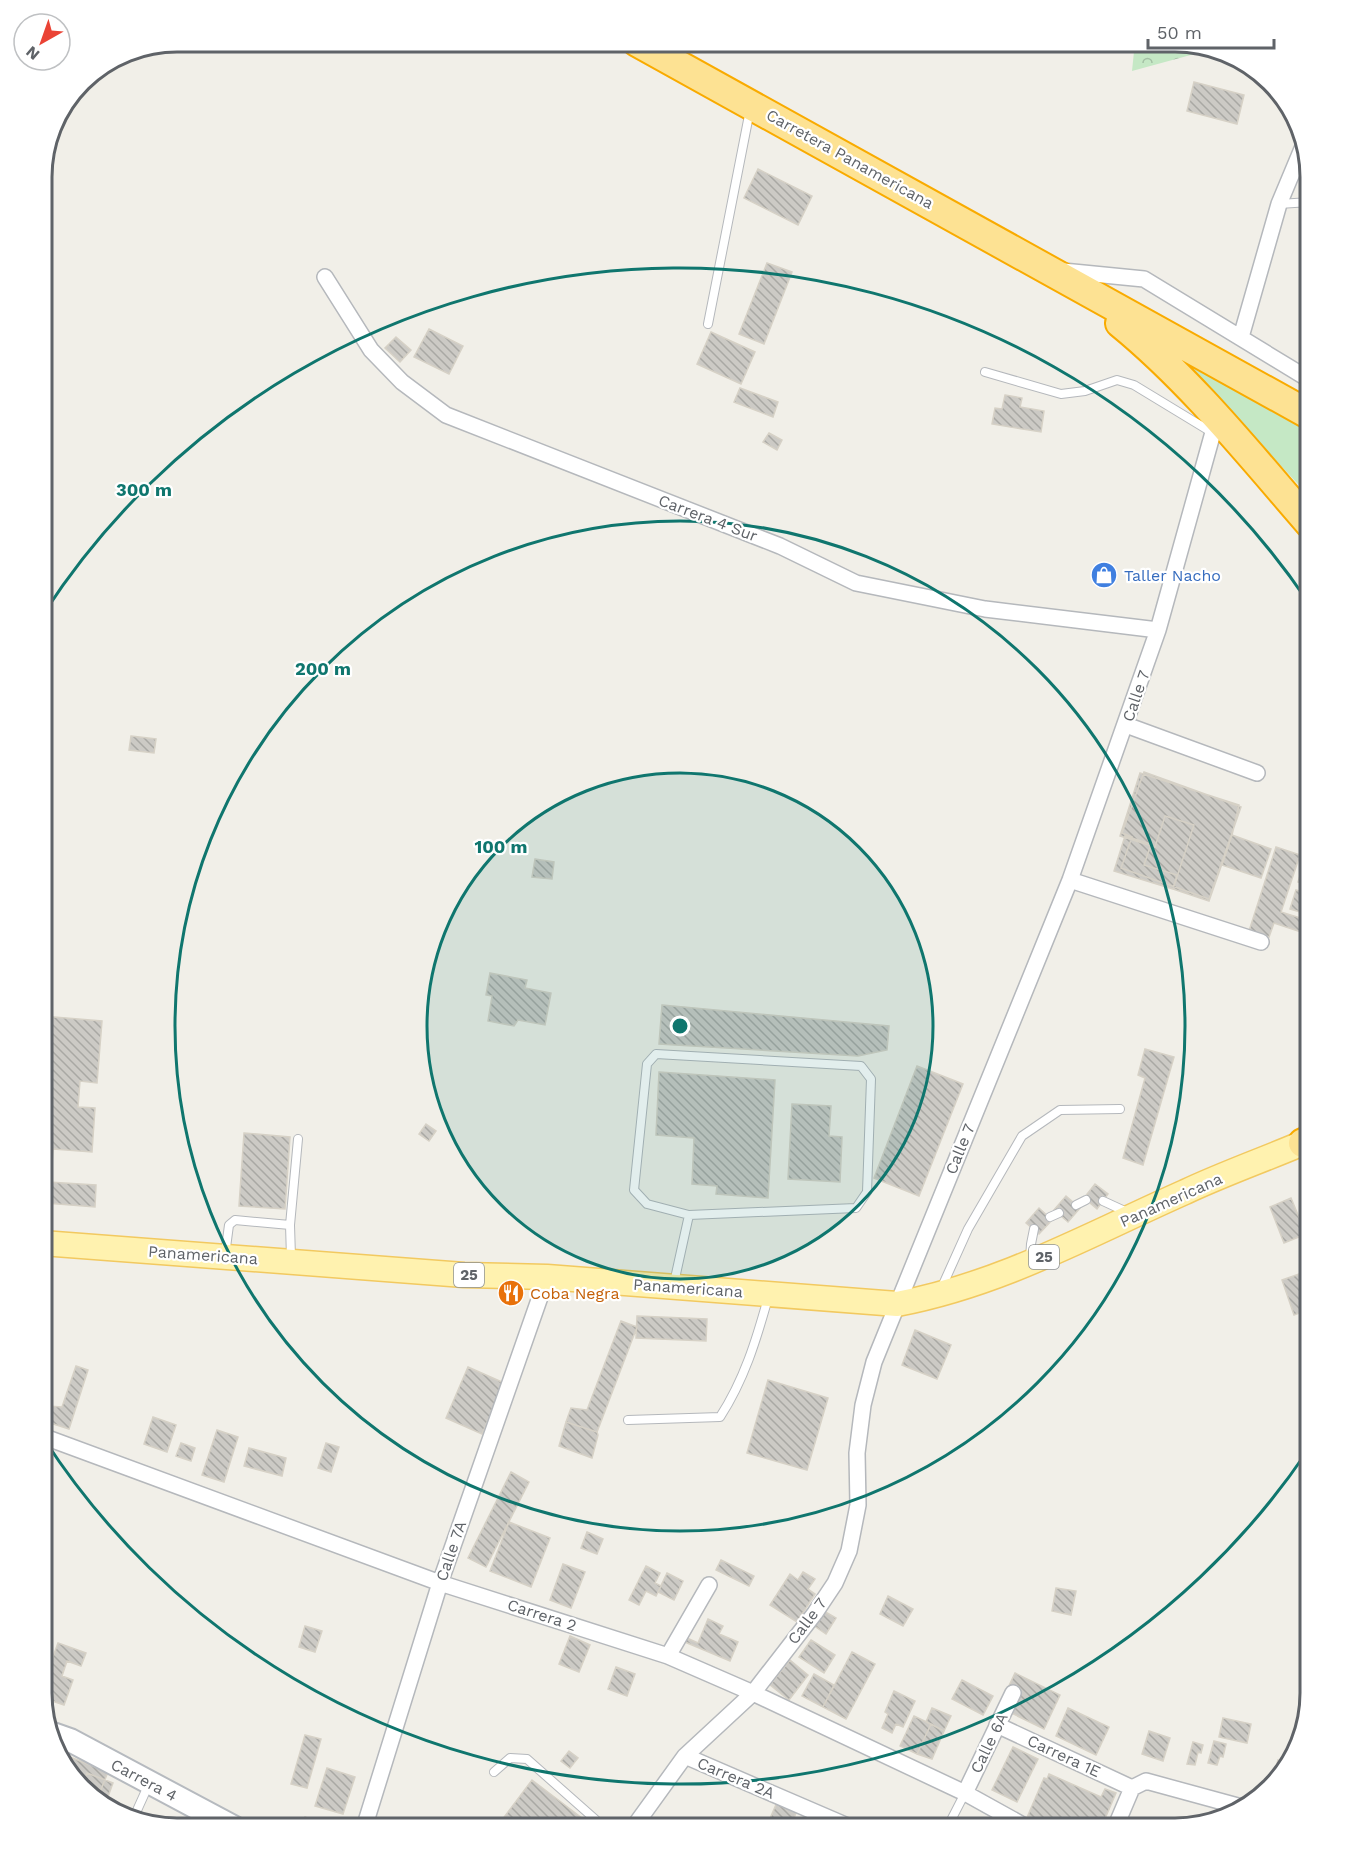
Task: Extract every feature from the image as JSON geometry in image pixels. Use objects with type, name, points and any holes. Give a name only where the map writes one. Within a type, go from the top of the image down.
[{"type":"highway","name":"Carretera Panamericana","points":[[656,52],[1300,409]]},
{"type":"highway","name":"Carretera Panamericana","points":[[1056,273],[1152,351],[1215,425],[1300,514]]},
{"type":"main road","name":"Panamericana","points":[[52,1244],[464,1275],[547,1277],[897,1304],[938,1296],[974,1285],[1030,1263],[1185,1192],[1300,1145]]},
{"type":"street","points":[[1241,337],[1279,204],[1298,159]]},
{"type":"street","points":[[1056,273],[1144,279],[1300,374]]},
{"type":"street","name":"Carrera 4 Sur","points":[[325,277],[370,350],[402,382],[446,415],[780,546],[856,584],[985,609],[1158,630]]},
{"type":"street","name":"Calle 7","points":[[641,1817],[685,1756],[753,1693],[815,1613],[835,1583],[849,1551],[858,1505],[856,1453],[863,1406],[874,1362],[1070,880],[1158,630],[1215,425]]},
{"type":"street","points":[[1126,725],[1257,773]]},
{"type":"street","points":[[1070,880],[1261,942]]},
{"type":"street","name":"Calle 7A","points":[[367,1817],[440,1582],[547,1277]]},
{"type":"street","name":"Carrera 2","points":[[52,1440],[440,1582],[668,1656],[753,1693],[965,1793],[1010,1818]]},
{"type":"street","points":[[668,1656],[709,1585]]},
{"type":"street","name":"Calle 6A","points":[[965,1793],[1013,1693]]},
{"type":"street","name":"Carrera 1E","points":[[997,1725],[1132,1788]]},
{"type":"street","name":"Carrera 4","points":[[61,1737],[215,1817]]},
{"type":"street","name":"Carrera 2A","points":[[685,1756],[828,1818]]},
{"type":"street","points":[[1119,1818],[1132,1788],[1146,1781],[1231,1804]]},
{"type":"lane","points":[[708,324],[751,105]]},
{"type":"lane","points":[[1279,204],[1300,203]]},
{"type":"lane","points":[[985,372],[1061,394],[1085,391],[1117,380],[1134,385],[1215,425]]},
{"type":"lane","points":[[656,1054],[861,1065],[871,1078],[871,1090],[867,1192],[856,1208],[689,1215],[647,1204],[634,1190],[647,1064],[656,1054]]},
{"type":"lane","points":[[938,1296],[968,1229],[1022,1136],[1060,1110],[1120,1108]]},
{"type":"lane","points":[[291,1262],[290,1225],[298,1138]]},
{"type":"lane","points":[[1076,1205],[1086,1200]]},
{"type":"lane","points":[[1103,1201],[1135,1216]]},
{"type":"lane","points":[[1050,1218],[1059,1213]]},
{"type":"lane","points":[[673,1287],[689,1215]]},
{"type":"lane","points":[[224,1257],[229,1225],[235,1220],[290,1225]]},
{"type":"lane","points":[[1030,1263],[1030,1244],[1034,1229]]},
{"type":"lane","points":[[628,1420],[720,1417],[734,1396],[753,1352],[769,1293]]},
{"type":"lane","points":[[494,1772],[510,1758],[527,1759],[593,1817]]},
{"type":"lane","points":[[137,1811],[150,1782]]},
{"type":"lane","points":[[952,1818],[965,1793]]},
{"type":"green space","points":[[1134,53],[1193,54],[1132,71]]},
{"type":"green space","points":[[1168,344],[1300,417],[1300,486]]},
{"type":"building","points":[[1194,82],[1244,95],[1237,124],[1187,111]]},
{"type":"building","points":[[758,169],[812,196],[798,225],[744,198]]},
{"type":"building","points":[[767,263],[792,272],[764,344],[739,334]]},
{"type":"building","points":[[429,329],[463,346],[449,374],[414,357]]},
{"type":"building","points":[[711,332],[755,352],[741,384],[697,364]]},
{"type":"building","points":[[396,337],[411,350],[400,362],[385,348]]},
{"type":"building","points":[[740,388],[778,402],[773,417],[734,402]]},
{"type":"building","points":[[1005,395],[1022,398],[1020,407],[1044,411],[1041,432],[992,424],[995,408],[1002,409]]},
{"type":"building","points":[[769,433],[782,440],[777,450],[763,442]]},
{"type":"building","points":[[131,736],[156,739],[154,753],[129,750]]},
{"type":"building","points":[[1144,772],[1241,807],[1209,899],[1121,868],[1132,837],[1122,833]]},
{"type":"building","points":[[1140,773],[1239,805],[1232,835],[1209,901],[1173,889],[1194,825],[1165,816],[1155,847],[1120,836]]},
{"type":"building","points":[[1232,835],[1271,849],[1261,878],[1222,865]]},
{"type":"building","points":[[1125,836],[1151,844],[1144,865],[1177,875],[1173,889],[1114,871]]},
{"type":"building","points":[[1276,847],[1300,855],[1281,912],[1300,918],[1300,932],[1274,923],[1269,937],[1249,931]]},
{"type":"building","points":[[535,859],[554,862],[552,879],[532,877]]},
{"type":"building","points":[[1296,890],[1300,891],[1300,912],[1290,909]]},
{"type":"building","points":[[490,973],[527,980],[525,988],[551,993],[545,1025],[518,1020],[514,1026],[488,1021],[492,996],[486,995]]},
{"type":"building","points":[[662,1005],[889,1026],[887,1050],[858,1056],[659,1044]]},
{"type":"building","points":[[52,1017],[102,1021],[97,1083],[80,1081],[78,1107],[95,1108],[92,1152],[53,1149],[52,1159]]},
{"type":"building","points":[[1145,1049],[1174,1057],[1143,1165],[1123,1158],[1145,1078],[1138,1075]]},
{"type":"building","points":[[917,1066],[963,1084],[919,1196],[874,1178]]},
{"type":"building","points":[[659,1072],[775,1080],[768,1198],[716,1194],[717,1186],[692,1184],[694,1138],[656,1135]]},
{"type":"building","points":[[792,1104],[831,1106],[829,1136],[842,1137],[840,1182],[788,1179]]},
{"type":"building","points":[[426,1124],[436,1131],[429,1141],[419,1134]]},
{"type":"building","points":[[244,1133],[290,1137],[285,1209],[239,1206]]},
{"type":"building","points":[[52,1182],[96,1185],[95,1207],[52,1204]]},
{"type":"building","points":[[1095,1184],[1108,1194],[1097,1209],[1084,1198]]},
{"type":"building","points":[[1066,1196],[1080,1208],[1068,1222],[1054,1210]]},
{"type":"building","points":[[1291,1198],[1300,1220],[1300,1236],[1284,1243],[1270,1207]]},
{"type":"building","points":[[1039,1208],[1052,1220],[1039,1234],[1026,1223]]},
{"type":"building","points":[[1300,1274],[1300,1313],[1294,1315],[1282,1280]]},
{"type":"building","points":[[637,1316],[707,1319],[706,1341],[636,1338]]},
{"type":"building","points":[[621,1321],[637,1327],[597,1432],[566,1422],[571,1408],[587,1410]]},
{"type":"building","points":[[915,1330],[951,1345],[937,1379],[902,1365]]},
{"type":"building","points":[[76,1366],[88,1370],[69,1429],[52,1424],[52,1406],[62,1407]]},
{"type":"building","points":[[468,1367],[504,1383],[482,1434],[446,1418]]},
{"type":"building","points":[[768,1380],[828,1398],[807,1470],[747,1453]]},
{"type":"building","points":[[153,1417],[176,1425],[167,1452],[144,1444]]},
{"type":"building","points":[[566,1422],[597,1432],[592,1458],[559,1446]]},
{"type":"building","points":[[217,1430],[238,1437],[224,1482],[202,1475]]},
{"type":"building","points":[[181,1443],[195,1448],[191,1461],[176,1456]]},
{"type":"building","points":[[326,1443],[339,1447],[331,1472],[318,1468]]},
{"type":"building","points":[[249,1448],[286,1458],[282,1476],[244,1466]]},
{"type":"building","points":[[511,1472],[529,1482],[486,1567],[468,1558]]},
{"type":"building","points":[[509,1522],[550,1538],[531,1587],[490,1571]]},
{"type":"building","points":[[587,1532],[603,1539],[597,1554],[581,1548]]},
{"type":"building","points":[[721,1560],[754,1576],[749,1586],[716,1570]]},
{"type":"building","points":[[563,1564],[585,1572],[571,1608],[550,1600]]},
{"type":"building","points":[[646,1566],[660,1573],[655,1583],[661,1586],[656,1596],[646,1591],[639,1605],[629,1600]]},
{"type":"building","points":[[803,1572],[815,1579],[808,1589],[815,1594],[797,1622],[770,1605],[790,1574],[798,1580]]},
{"type":"building","points":[[667,1573],[683,1581],[674,1600],[658,1592]]},
{"type":"building","points":[[1056,1588],[1076,1591],[1071,1615],[1052,1611]]},
{"type":"building","points":[[888,1596],[913,1609],[903,1626],[880,1614]]},
{"type":"building","points":[[822,1610],[836,1618],[826,1634],[813,1625]]},
{"type":"building","points":[[708,1619],[723,1626],[719,1634],[738,1642],[730,1661],[685,1642],[687,1638],[698,1643]]},
{"type":"building","points":[[305,1626],[322,1631],[315,1652],[299,1647]]},
{"type":"building","points":[[570,1636],[590,1645],[579,1672],[559,1664]]},
{"type":"building","points":[[811,1640],[835,1655],[824,1673],[799,1657]]},
{"type":"building","points":[[58,1643],[86,1653],[81,1666],[67,1661],[62,1676],[73,1680],[64,1705],[53,1701],[52,1659]]},
{"type":"building","points":[[852,1652],[875,1664],[846,1719],[823,1707]]},
{"type":"building","points":[[790,1660],[808,1675],[789,1700],[770,1685]]},
{"type":"building","points":[[616,1667],[635,1674],[627,1696],[608,1689]]},
{"type":"building","points":[[1015,1673],[1060,1695],[1044,1729],[999,1707]]},
{"type":"building","points":[[814,1674],[834,1685],[823,1707],[802,1696]]},
{"type":"building","points":[[962,1680],[993,1696],[983,1715],[952,1699]]},
{"type":"building","points":[[894,1691],[915,1701],[903,1727],[896,1724],[892,1733],[882,1728],[888,1714],[885,1712]]},
{"type":"building","points":[[932,1708],[951,1716],[944,1731],[926,1722]]},
{"type":"building","points":[[1068,1708],[1109,1727],[1096,1755],[1056,1736]]},
{"type":"building","points":[[914,1716],[931,1724],[917,1754],[900,1746]]},
{"type":"building","points":[[1223,1718],[1251,1724],[1247,1743],[1219,1737]]},
{"type":"building","points":[[931,1724],[944,1731],[932,1759],[917,1754]]},
{"type":"building","points":[[1149,1731],[1170,1738],[1163,1761],[1142,1754]]},
{"type":"building","points":[[305,1735],[321,1739],[307,1788],[291,1784]]},
{"type":"building","points":[[1214,1741],[1226,1744],[1223,1757],[1220,1756],[1217,1765],[1208,1763]]},
{"type":"building","points":[[1193,1742],[1203,1745],[1201,1753],[1198,1752],[1195,1765],[1187,1764]]},
{"type":"building","points":[[1013,1747],[1038,1759],[1017,1802],[992,1790]]},
{"type":"building","points":[[569,1751],[578,1758],[570,1768],[561,1761]]},
{"type":"building","points":[[70,1757],[108,1772],[100,1791],[83,1775]]},
{"type":"building","points":[[327,1768],[355,1777],[343,1814],[315,1806]]},
{"type":"building","points":[[87,1773],[113,1783],[108,1796],[95,1787],[85,1777]]},
{"type":"building","points":[[1049,1774],[1101,1797],[1105,1789],[1116,1793],[1105,1818],[1027,1818],[1044,1778],[1047,1779]]},
{"type":"building","points":[[532,1780],[581,1817],[504,1817]]},
{"type":"building","points":[[778,1800],[798,1808],[794,1818],[770,1818]]},
{"type":"place","name":"Taller Nacho","points":[[1104,575]]},
{"type":"place","name":"Coba Negra","points":[[511,1293]]}]
